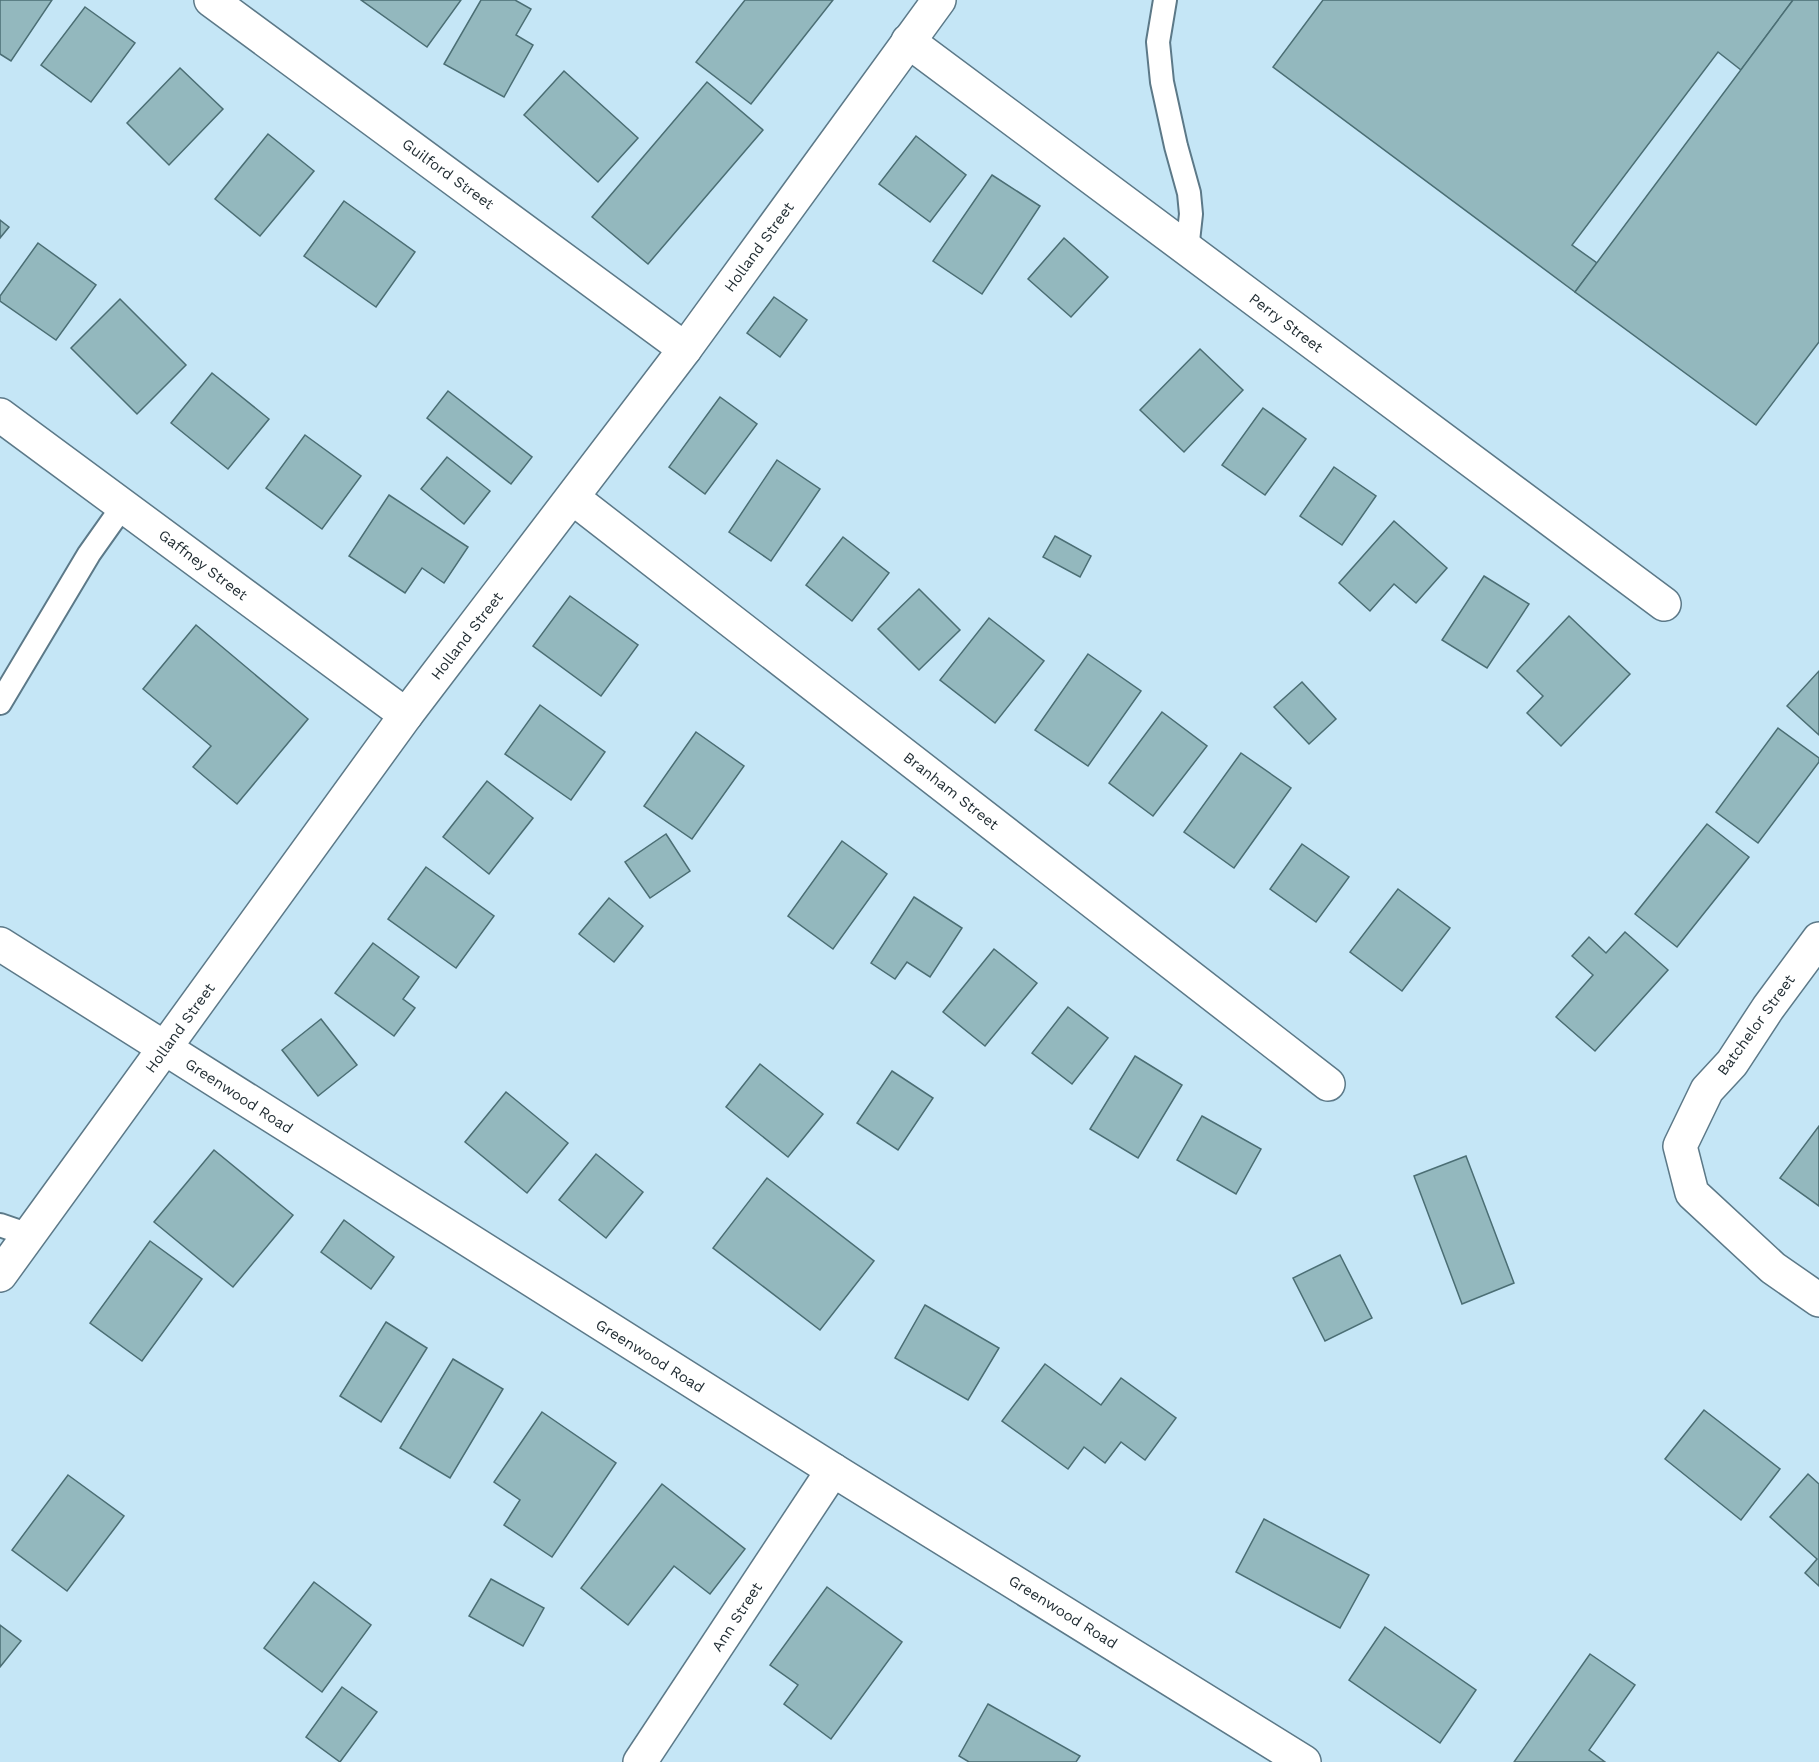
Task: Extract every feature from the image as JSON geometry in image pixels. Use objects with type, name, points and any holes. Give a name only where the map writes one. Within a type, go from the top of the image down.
[{"type":"street","name":"Guilford Street","points":[[211,0],[685,349]]},
{"type":"street","name":"Holland Street","points":[[0,1275],[15,1230],[165,1048],[406,715],[685,349],[939,0]]},
{"type":"street","name":"Perry Street","points":[[908,41],[1664,604]]},
{"type":"street","name":"Gaffney Street","points":[[0,415],[406,715]]},
{"type":"street","name":"Branham Street","points":[[573,498],[1328,1084]]},
{"type":"street","name":"Batchelor Street","points":[[1819,939],[1768,1008],[1732,1063],[1707,1090],[1680,1146],[1692,1192],[1773,1268],[1819,1300]]},
{"type":"street","name":"Greenwood Road","points":[[0,944],[269,1116],[833,1470],[1304,1762]]},
{"type":"street","name":"Ann Street","points":[[640,1762],[833,1470]]},
{"type":"lane","points":[[1165,0],[1158,42],[1164,93],[1189,193],[1191,214],[1187,250]]},
{"type":"lane","points":[[0,703],[89,554],[123,506]]},
{"type":"building","points":[[0,0],[52,0],[11,61],[0,54]]},
{"type":"building","points":[[361,0],[461,0],[427,47]]},
{"type":"building","points":[[481,0],[515,0],[531,9],[516,35],[533,45],[504,97],[444,64]]},
{"type":"building","points":[[745,0],[833,0],[751,104],[696,62]]},
{"type":"building","points":[[1323,0],[1793,0],[1741,70],[1718,52],[1572,245],[1597,263],[1575,292],[1273,67]]},
{"type":"building","points":[[1793,0],[1819,0],[1819,342],[1756,425],[1575,292]]},
{"type":"building","points":[[85,7],[135,43],[91,102],[41,65]]},
{"type":"building","points":[[180,68],[223,109],[169,165],[127,123]]},
{"type":"building","points":[[564,71],[638,138],[598,182],[524,115]]},
{"type":"building","points":[[707,82],[763,130],[648,264],[592,217]]},
{"type":"building","points":[[268,134],[314,171],[260,236],[215,199]]},
{"type":"building","points":[[916,136],[966,175],[930,222],[879,184]]},
{"type":"building","points":[[992,175],[1040,206],[982,294],[933,261]]},
{"type":"building","points":[[344,201],[415,252],[376,307],[304,256]]},
{"type":"building","points":[[0,220],[9,227],[0,238]]},
{"type":"building","points":[[1064,238],[1108,277],[1071,317],[1028,279]]},
{"type":"building","points":[[38,243],[96,285],[56,340],[0,301],[0,296]]},
{"type":"building","points":[[774,297],[807,320],[780,357],[747,333]]},
{"type":"building","points":[[120,299],[186,365],[137,414],[71,348]]},
{"type":"building","points":[[1200,349],[1243,390],[1184,452],[1140,410]]},
{"type":"building","points":[[212,373],[269,419],[228,469],[171,423]]},
{"type":"building","points":[[448,391],[532,457],[511,484],[427,418]]},
{"type":"building","points":[[720,397],[757,424],[705,494],[669,467]]},
{"type":"building","points":[[1263,408],[1306,439],[1265,495],[1222,465]]},
{"type":"building","points":[[305,435],[361,476],[322,529],[266,488]]},
{"type":"building","points":[[447,457],[490,491],[464,524],[421,489]]},
{"type":"building","points":[[777,460],[820,489],[771,561],[729,532]]},
{"type":"building","points":[[1334,467],[1376,496],[1342,545],[1300,516]]},
{"type":"building","points":[[389,495],[468,547],[444,583],[422,568],[405,593],[349,556]]},
{"type":"building","points":[[1394,521],[1447,568],[1416,603],[1394,584],[1370,611],[1339,583]]},
{"type":"building","points":[[1055,536],[1091,556],[1080,577],[1043,557]]},
{"type":"building","points":[[843,537],[889,573],[852,621],[806,585]]},
{"type":"building","points":[[1484,576],[1529,604],[1487,668],[1442,640]]},
{"type":"building","points":[[919,589],[960,630],[919,670],[878,629]]},
{"type":"building","points":[[570,596],[638,645],[601,696],[533,646]]},
{"type":"building","points":[[1569,616],[1630,674],[1561,746],[1527,713],[1543,696],[1517,671]]},
{"type":"building","points":[[989,618],[1044,661],[995,723],[940,680]]},
{"type":"building","points":[[196,625],[308,719],[237,804],[193,767],[211,746],[143,689]]},
{"type":"building","points":[[1088,654],[1141,691],[1088,766],[1035,730]]},
{"type":"building","points":[[1819,671],[1819,735],[1787,706]]},
{"type":"building","points":[[1302,682],[1336,719],[1309,744],[1274,707]]},
{"type":"building","points":[[540,705],[605,752],[571,800],[505,754]]},
{"type":"building","points":[[1162,712],[1207,746],[1153,816],[1109,783]]},
{"type":"building","points":[[1778,728],[1819,758],[1819,762],[1758,843],[1716,812]]},
{"type":"building","points":[[696,732],[744,766],[692,839],[644,806]]},
{"type":"building","points":[[1241,753],[1291,788],[1234,868],[1184,832]]},
{"type":"building","points":[[487,781],[533,818],[489,874],[443,837]]},
{"type":"building","points":[[1707,824],[1749,857],[1677,947],[1635,914]]},
{"type":"building","points":[[666,834],[690,871],[650,898],[625,862]]},
{"type":"building","points":[[842,841],[887,874],[833,949],[788,916]]},
{"type":"building","points":[[1302,844],[1349,877],[1316,922],[1270,889]]},
{"type":"building","points":[[426,867],[494,916],[456,968],[388,919]]},
{"type":"building","points":[[1398,889],[1450,928],[1402,991],[1350,952]]},
{"type":"building","points":[[914,897],[962,928],[930,977],[907,962],[895,979],[871,963]]},
{"type":"building","points":[[609,898],[643,926],[614,962],[579,934]]},
{"type":"building","points":[[1625,932],[1668,970],[1595,1051],[1556,1017],[1593,975],[1572,956],[1589,937],[1606,953]]},
{"type":"building","points":[[373,943],[419,977],[403,999],[415,1008],[394,1036],[335,993]]},
{"type":"building","points":[[994,949],[1037,983],[985,1046],[943,1012]]},
{"type":"building","points":[[1068,1007],[1108,1038],[1072,1084],[1032,1053]]},
{"type":"building","points":[[321,1019],[357,1065],[318,1096],[282,1050]]},
{"type":"building","points":[[1135,1056],[1182,1085],[1138,1158],[1090,1129]]},
{"type":"building","points":[[760,1064],[823,1114],[788,1157],[726,1107]]},
{"type":"building","points":[[892,1071],[933,1098],[898,1150],[857,1123]]},
{"type":"building","points":[[506,1092],[568,1143],[527,1193],[465,1142]]},
{"type":"building","points":[[1202,1116],[1261,1149],[1236,1194],[1177,1160]]},
{"type":"building","points":[[1819,1126],[1819,1206],[1780,1178]]},
{"type":"building","points":[[214,1150],[293,1215],[233,1287],[154,1222]]},
{"type":"building","points":[[596,1154],[643,1192],[606,1238],[559,1200]]},
{"type":"building","points":[[1466,1156],[1514,1283],[1462,1304],[1414,1176]]},
{"type":"building","points":[[767,1178],[874,1261],[820,1330],[713,1248]]},
{"type":"building","points":[[344,1220],[394,1257],[371,1289],[321,1252]]},
{"type":"building","points":[[150,1241],[202,1279],[142,1361],[90,1323]]},
{"type":"building","points":[[1340,1255],[1372,1318],[1325,1341],[1293,1278]]},
{"type":"building","points":[[925,1305],[999,1348],[968,1400],[895,1358]]},
{"type":"building","points":[[386,1322],[427,1348],[381,1422],[340,1396]]},
{"type":"building","points":[[453,1359],[503,1389],[450,1478],[400,1448]]},
{"type":"building","points":[[1045,1364],[1101,1405],[1121,1378],[1176,1418],[1145,1460],[1121,1442],[1105,1463],[1084,1447],[1068,1469],[1002,1421]]},
{"type":"building","points":[[1704,1410],[1780,1469],[1741,1520],[1665,1459]]},
{"type":"building","points":[[542,1412],[616,1463],[552,1557],[504,1525],[520,1500],[494,1482]]},
{"type":"building","points":[[1808,1474],[1819,1484],[1819,1586],[1805,1573],[1817,1559],[1770,1517]]},
{"type":"building","points":[[68,1475],[124,1516],[67,1591],[12,1550]]},
{"type":"building","points":[[662,1484],[745,1549],[710,1594],[674,1566],[628,1625],[581,1588]]},
{"type":"building","points":[[1264,1519],[1369,1575],[1340,1628],[1236,1572]]},
{"type":"building","points":[[491,1579],[544,1608],[523,1646],[469,1616]]},
{"type":"building","points":[[314,1582],[371,1625],[322,1692],[264,1648]]},
{"type":"building","points":[[827,1587],[902,1642],[831,1739],[784,1704],[798,1685],[770,1665]]},
{"type":"building","points":[[0,1625],[21,1641],[0,1667]]},
{"type":"building","points":[[1385,1627],[1476,1690],[1440,1743],[1349,1680]]},
{"type":"building","points":[[1590,1654],[1635,1685],[1589,1750],[1605,1762],[1514,1762]]},
{"type":"building","points":[[342,1687],[377,1712],[340,1762],[306,1737]]},
{"type":"building","points":[[988,1704],[1080,1756],[1076,1762],[969,1762],[959,1756]]}]
